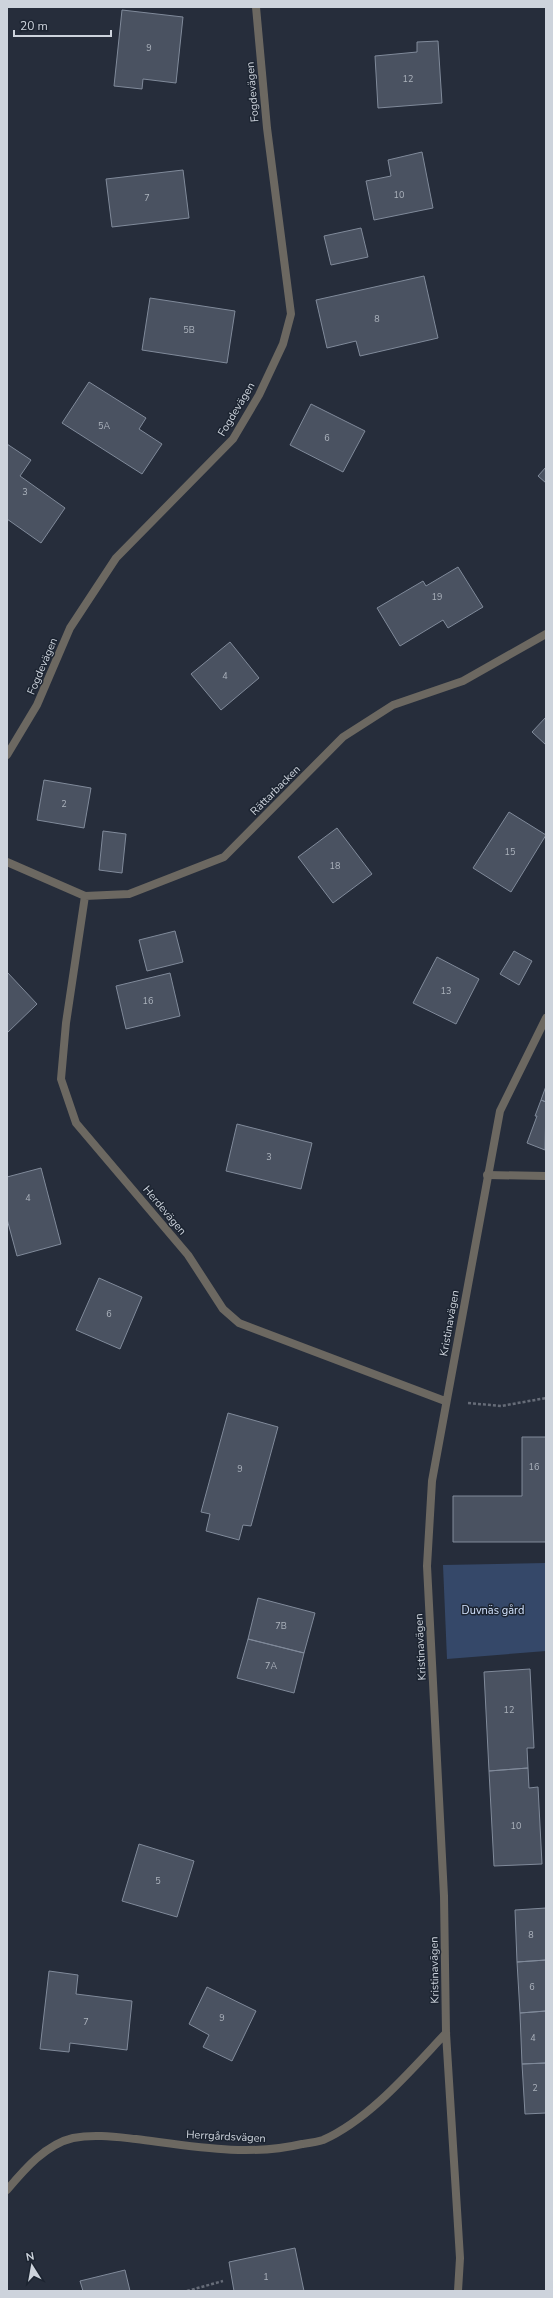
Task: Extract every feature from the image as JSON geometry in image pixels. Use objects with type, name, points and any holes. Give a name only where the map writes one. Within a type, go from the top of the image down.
[{"type":"street","name":"Fogdevägen","points":[[7,755],[37,705],[70,628],[116,558],[233,439],[259,395],[284,344],[291,314],[267,128],[256,7]]},
{"type":"street","name":"Rättarbacken","points":[[7,862],[85,896],[129,894],[224,857],[343,737],[393,705],[463,681],[546,634]]},
{"type":"street","name":"Herdevägen","points":[[85,896],[66,1023],[61,1079],[76,1122],[188,1255],[223,1309],[239,1323],[445,1401]]},
{"type":"street","name":"Kristinavägen","points":[[458,2291],[460,2258],[446,2033],[444,1896],[427,1566],[432,1481],[445,1401],[500,1111],[546,1018]]},
{"type":"street","points":[[487,1175],[546,1176]]},
{"type":"street","name":"Herrgårdsvägen","points":[[7,2190],[21,2173],[50,2149],[72,2138],[102,2136],[222,2149],[254,2150],[286,2148],[322,2140],[361,2116],[404,2076],[446,2033]]},
{"type":"path","points":[[445,1401],[501,1406],[546,1398]]},
{"type":"path","points":[[187,2291],[223,2281]]},
{"type":"green space","name":"Duvnäs gård","points":[[546,1563],[546,1651],[447,1659],[443,1565]]},
{"type":"building","points":[[122,10],[183,17],[176,83],[143,79],[142,89],[114,86]]},
{"type":"building","points":[[438,41],[442,103],[378,108],[375,56],[417,52],[417,42]]},
{"type":"building","points":[[422,152],[433,208],[374,220],[366,181],[391,176],[388,160]]},
{"type":"building","points":[[183,170],[189,218],[112,227],[106,179]]},
{"type":"building","points":[[361,228],[368,257],[331,265],[324,236]]},
{"type":"building","points":[[424,276],[438,338],[360,356],[356,341],[327,348],[316,300]]},
{"type":"building","points":[[150,298],[235,311],[227,363],[142,350]]},
{"type":"building","points":[[89,382],[146,418],[139,429],[162,444],[142,474],[62,423]]},
{"type":"building","points":[[311,404],[365,431],[343,472],[290,445]]},
{"type":"building","points":[[7,444],[31,460],[20,476],[65,508],[41,543],[7,519]]},
{"type":"building","points":[[546,467],[546,483],[538,476]]},
{"type":"building","points":[[458,567],[483,607],[448,628],[443,620],[400,646],[377,608],[423,581],[426,586]]},
{"type":"building","points":[[230,642],[259,678],[221,710],[191,674]]},
{"type":"building","points":[[546,717],[546,745],[532,732]]},
{"type":"building","points":[[44,780],[91,788],[84,828],[37,820]]},
{"type":"building","points":[[509,812],[546,835],[511,892],[473,868]]},
{"type":"building","points":[[337,828],[372,874],[333,903],[298,857]]},
{"type":"building","points":[[103,831],[126,834],[122,873],[99,870]]},
{"type":"building","points":[[175,931],[183,962],[147,971],[139,940]]},
{"type":"building","points":[[514,951],[532,961],[519,985],[500,974]]},
{"type":"building","points":[[437,957],[479,979],[456,1024],[413,1003]]},
{"type":"building","points":[[7,972],[37,1004],[7,1033]]},
{"type":"building","points":[[170,973],[180,1016],[126,1029],[116,986]]},
{"type":"building","points":[[546,1086],[546,1102],[541,1100]]},
{"type":"building","points":[[541,1100],[546,1102],[545,1150],[527,1143]]},
{"type":"building","points":[[237,1124],[312,1143],[301,1189],[226,1171]]},
{"type":"building","points":[[41,1168],[61,1244],[17,1256],[7,1219],[7,1177]]},
{"type":"building","points":[[99,1278],[142,1297],[120,1349],[76,1330]]},
{"type":"building","points":[[228,1413],[278,1427],[251,1526],[243,1525],[239,1540],[206,1531],[210,1514],[201,1512]]},
{"type":"building","points":[[522,1437],[546,1437],[546,1542],[453,1542],[453,1496],[522,1496]]},
{"type":"building","points":[[258,1598],[315,1613],[304,1653],[248,1639]]},
{"type":"building","points":[[248,1639],[304,1653],[294,1693],[237,1678]]},
{"type":"building","points":[[530,1669],[534,1748],[527,1748],[528,1768],[489,1771],[484,1672]]},
{"type":"building","points":[[528,1768],[529,1788],[538,1787],[542,1864],[494,1866],[489,1771]]},
{"type":"building","points":[[139,1844],[194,1861],[177,1917],[122,1901]]},
{"type":"building","points":[[546,1908],[546,1960],[517,1962],[515,1910]]},
{"type":"building","points":[[546,1960],[546,2011],[520,2013],[517,1962]]},
{"type":"building","points":[[49,1971],[78,1975],[76,1994],[132,2001],[127,2050],[70,2043],[69,2052],[40,2049]]},
{"type":"building","points":[[207,1987],[256,2011],[232,2061],[203,2047],[209,2035],[189,2024]]},
{"type":"building","points":[[546,2011],[546,2063],[522,2064],[520,2013]]},
{"type":"building","points":[[546,2063],[546,2113],[525,2114],[522,2064]]},
{"type":"building","points":[[295,2248],[304,2291],[234,2291],[229,2262]]},
{"type":"building","points":[[125,2270],[130,2291],[83,2291],[80,2281]]}]
